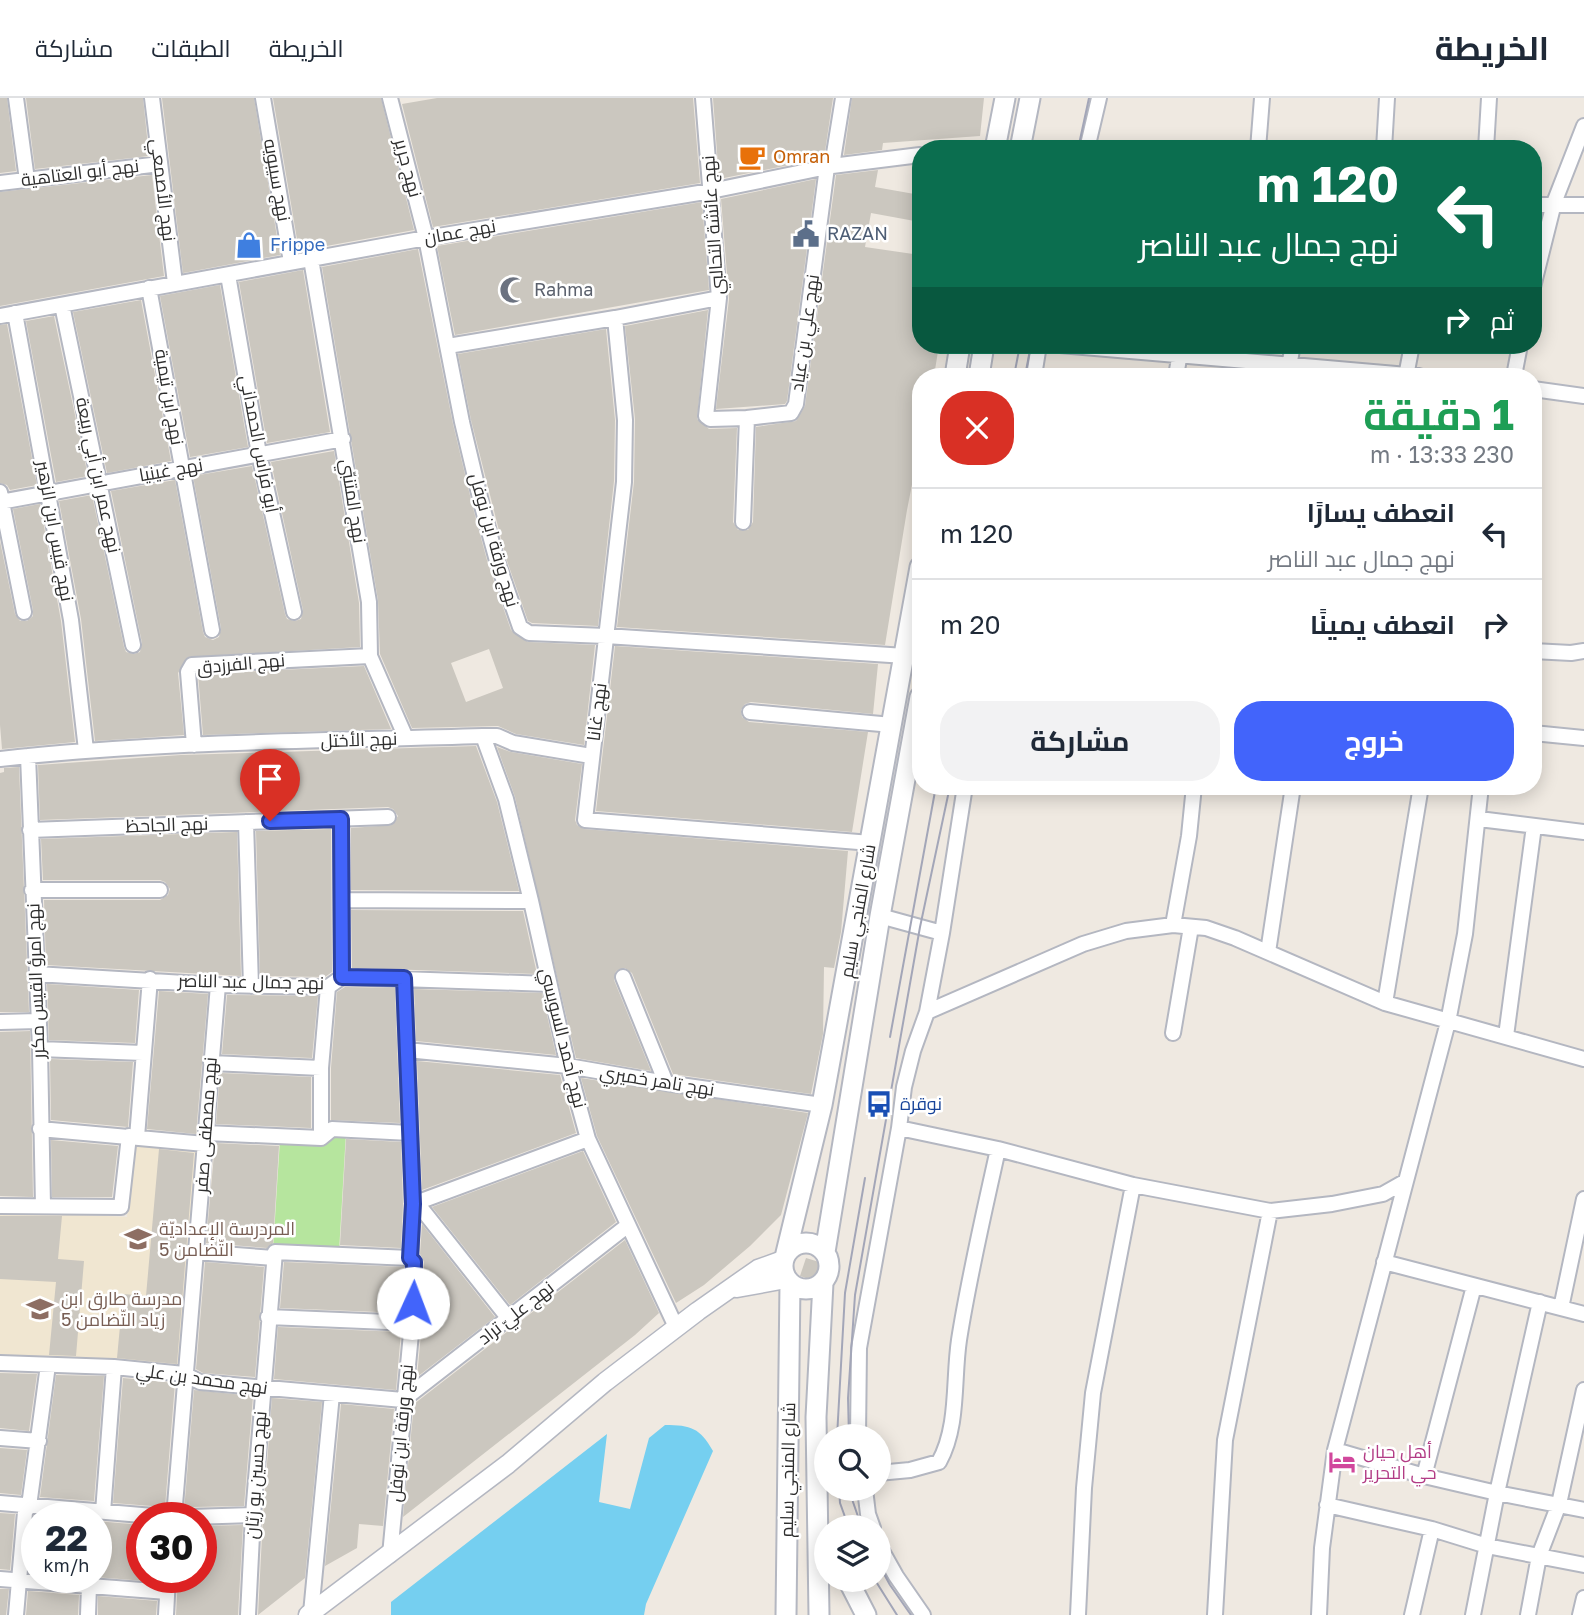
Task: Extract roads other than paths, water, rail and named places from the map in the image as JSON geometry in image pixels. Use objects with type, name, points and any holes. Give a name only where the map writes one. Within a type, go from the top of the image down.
[{"type":"main road","points":[[997,140],[1005,98]]},
{"type":"main road","points":[[1022,140],[1030,98]]},
{"type":"main road","name":"شارع المنجي سليم","points":[[786,1615],[786,1269],[822,1105],[912,614]]},
{"type":"main road","name":"شارع المنجي سليم","points":[[825,1252],[912,740]]},
{"type":"main road","points":[[798,1244],[813,1244],[825,1252],[829,1271],[823,1283],[803,1290],[786,1269],[798,1244]]},
{"type":"main road","name":"شارع المنجي سليم","points":[[819,1615],[816,1417],[823,1283]]},
{"type":"main road","points":[[854,1592],[866,1615]]},
{"type":"street","points":[[16,98],[27,180]]},
{"type":"street","name":"نهج الأصمعي","points":[[152,98],[175,283]]},
{"type":"street","name":"نهج سيبويه","points":[[263,98],[291,262]]},
{"type":"street","name":"نهج عائشة التحالبي","points":[[704,98],[719,298],[706,416],[709,419],[747,418]]},
{"type":"street","points":[[830,166],[843,98]]},
{"type":"street","points":[[1089,140],[1099,98]]},
{"type":"street","points":[[1259,140],[1262,98]]},
{"type":"street","points":[[1385,140],[1387,98]]},
{"type":"street","points":[[1487,140],[1489,98]]},
{"type":"street","name":"نهج جرير","points":[[394,99],[426,238]]},
{"type":"street","points":[[1542,251],[1554,203],[1584,126]]},
{"type":"street","name":"نهج عمان","points":[[0,316],[426,238],[711,191],[830,166],[912,156]]},
{"type":"street","name":"نهج أبو العتاهية","points":[[0,183],[160,164]]},
{"type":"street","name":"نهج علي بن عياد","points":[[747,418],[791,413],[796,404],[830,166]]},
{"type":"street","points":[[1542,204],[1584,205]]},
{"type":"street","name":"نهج ورقة ابن نوفل","points":[[426,238],[482,506],[497,561],[520,627],[529,633],[905,656]]},
{"type":"street","name":"نهج المتنبّي","points":[[311,259],[369,602],[370,656],[406,738]]},
{"type":"street","name":"أبو فراس الحمداني","points":[[228,275],[260,454],[294,612]]},
{"type":"street","name":"نهج ابن تيمية","points":[[149,288],[212,630]]},
{"type":"street","points":[[448,346],[719,298]]},
{"type":"street","name":"نهج عمر ابن أبي ربيعة","points":[[62,305],[133,645]]},
{"type":"street","name":"نهج قيس ابن الزهير","points":[[15,313],[71,620],[86,750]]},
{"type":"street","name":"نهج غانا","points":[[615,318],[625,420],[624,482],[585,820],[871,843]]},
{"type":"street","points":[[1213,354],[1313,368]]},
{"type":"street","points":[[1289,366],[1291,354]]},
{"type":"street","points":[[1542,390],[1584,396]]},
{"type":"street","points":[[743,522],[747,418]]},
{"type":"street","name":"نهج غينيا","points":[[1,499],[343,439]]},
{"type":"street","points":[[1,499],[24,612]]},
{"type":"street","points":[[1542,651],[1584,651]]},
{"type":"street","name":"نهج الفرزدق","points":[[194,745],[188,672],[192,665],[370,656]]},
{"type":"street","points":[[750,712],[892,725]]},
{"type":"street","points":[[1542,734],[1584,738]]},
{"type":"street","name":"نهج الأختل","points":[[0,759],[86,750],[483,736],[497,736],[513,743],[591,756]]},
{"type":"street","name":"نهج أحمد السويسي","points":[[483,736],[506,799],[568,1066],[588,1139],[676,1328]]},
{"type":"street","name":"نهج امرؤ القيس مكرر","points":[[28,756],[40,1049],[43,1206]]},
{"type":"street","points":[[858,1424],[859,1348],[907,1075],[927,1012],[942,933],[964,795]]},
{"type":"street","points":[[1173,925],[1189,836],[1193,795]]},
{"type":"street","points":[[1268,952],[1292,795]]},
{"type":"street","points":[[1385,1003],[1420,795]]},
{"type":"street","points":[[1319,1615],[1322,1548],[1335,1450],[1448,1022],[1465,934],[1480,795]]},
{"type":"street","name":"نهج الجاحظ","points":[[30,830],[388,817]]},
{"type":"street","points":[[341,819],[342,977]]},
{"type":"street","points":[[1479,819],[1584,832]]},
{"type":"street","points":[[246,822],[251,986]]},
{"type":"street","points":[[1506,1036],[1534,826]]},
{"type":"street","points":[[32,890],[160,890]]},
{"type":"street","points":[[342,900],[531,901]]},
{"type":"street","points":[[880,916],[942,933]]},
{"type":"street","points":[[927,1012],[1083,944],[1126,931],[1173,925],[1206,928],[1385,1003],[1584,1059]]},
{"type":"street","points":[[1173,1033],[1191,927]]},
{"type":"street","name":"نهج جمال عبد الناصر","points":[[36,974],[251,986],[328,987],[342,977],[549,984]]},
{"type":"street","points":[[623,977],[666,1083]]},
{"type":"street","name":"نهج ورقة ابن نوفل","points":[[390,1555],[412,1323],[414,1262],[410,1258],[415,1204],[404,978]]},
{"type":"street","points":[[0,1206],[121,1206],[133,1137],[150,979]]},
{"type":"street","name":"نهج مصطفى صفر","points":[[175,1502],[218,985]]},
{"type":"street","points":[[321,1138],[321,1068],[328,987]]},
{"type":"street","points":[[0,1022],[38,1021]]},
{"type":"street","points":[[40,1049],[142,1052]]},
{"type":"street","name":"نهج تاهر خميري","points":[[407,1050],[568,1066],[822,1105]]},
{"type":"street","points":[[211,1063],[321,1068]]},
{"type":"street","points":[[899,1128],[998,1149],[1133,1185],[1270,1212],[1383,1194],[1406,1181]]},
{"type":"street","points":[[40,1129],[133,1137],[206,1138],[321,1138],[332,1129],[410,1133]]},
{"type":"street","points":[[509,1319],[415,1204],[588,1139]]},
{"type":"street","points":[[891,1472],[925,1468],[939,1462],[948,1445],[965,1305],[998,1149]]},
{"type":"street","points":[[1078,1615],[1084,1488],[1094,1393],[1133,1185]]},
{"type":"street","points":[[1561,1308],[1584,1199]]},
{"type":"street","points":[[1215,1615],[1225,1440],[1270,1212]]},
{"type":"street","name":"نهج عليّ تراد","points":[[403,1399],[627,1226]]},
{"type":"street","points":[[196,1252],[410,1258]]},
{"type":"street","name":"نهج حسين بو زيّان","points":[[248,1615],[262,1388],[275,1255]]},
{"type":"street","points":[[1384,1262],[1584,1314]]},
{"type":"street","points":[[309,1614],[508,1464],[605,1382],[676,1328],[758,1269],[786,1269]]},
{"type":"street","points":[[1424,1476],[1474,1286]]},
{"type":"street","points":[[1473,1615],[1540,1302]]},
{"type":"street","points":[[268,1318],[412,1323]]},
{"type":"street","name":"نهج محمد بن علي","points":[[0,1363],[114,1367],[184,1374],[200,1381],[262,1388],[403,1399]]},
{"type":"street","points":[[30,1502],[48,1365]]},
{"type":"street","points":[[104,1502],[114,1367]]},
{"type":"street","points":[[1528,1615],[1539,1556],[1559,1504],[1584,1390]]},
{"type":"street","points":[[309,1614],[332,1394]]},
{"type":"street","points":[[0,1438],[39,1441]]},
{"type":"street","points":[[1335,1450],[1424,1476],[1584,1510]]},
{"type":"street","points":[[0,1503],[21,1505]]},
{"type":"street","points":[[1328,1505],[1432,1529],[1487,1546],[1584,1565]]},
{"type":"street","points":[[217,1516],[253,1515]]},
{"type":"street","points":[[1412,1615],[1432,1529]]},
{"type":"street","points":[[16,1615],[21,1551]]},
{"type":"street","points":[[891,1567],[923,1615]]},
{"type":"street","points":[[0,1579],[21,1581]]},
{"type":"street","points":[[88,1615],[89,1593]]},
{"type":"street","points":[[166,1615],[167,1593]]},
{"type":"street","points":[[1580,1615],[1584,1598]]},
{"type":"water","points":[[665,1425],[694,1429],[704,1437],[713,1451],[646,1604],[644,1615],[391,1615],[391,1602],[607,1434],[599,1502],[630,1509],[649,1438]]},
{"type":"tram line","points":[[1080,140],[1089,98]]},
{"type":"tram line","points":[[1016,368],[1018,354]]},
{"type":"tram line","points":[[1027,368],[1029,354]]},
{"type":"tram line","points":[[890,1037],[934,795]]},
{"type":"tram line","points":[[849,1424],[855,1295],[920,927],[948,795]]},
{"type":"tram line","points":[[838,1424],[845,1293],[865,1178]]},
{"type":"tram line","points":[[840,1501],[844,1515]]},
{"type":"tram line","points":[[853,1501],[858,1515]]},
{"type":"tram line","points":[[891,1586],[911,1615]]},
{"type":"tram line","points":[[883,1592],[897,1615]]},
{"type":"place","name":"Omran","points":[[752,157]]},
{"type":"place","name":"RAZAN","points":[[806,234]]},
{"type":"place","name":"Frippe","points":[[249,245]]},
{"type":"place","name":"Rahma","points":[[513,290]]},
{"type":"place","name":"نوقرة","points":[[879,1104]]},
{"type":"place","name":"المردرسة الإعداديّة التّضامن 5","points":[[138,1239]]},
{"type":"place","name":"مدرسة طارق ابن زياد التّضامن 5","points":[[40,1309]]},
{"type":"place","name":"أهل حيان حي التحرير","points":[[1342,1462]]}]
